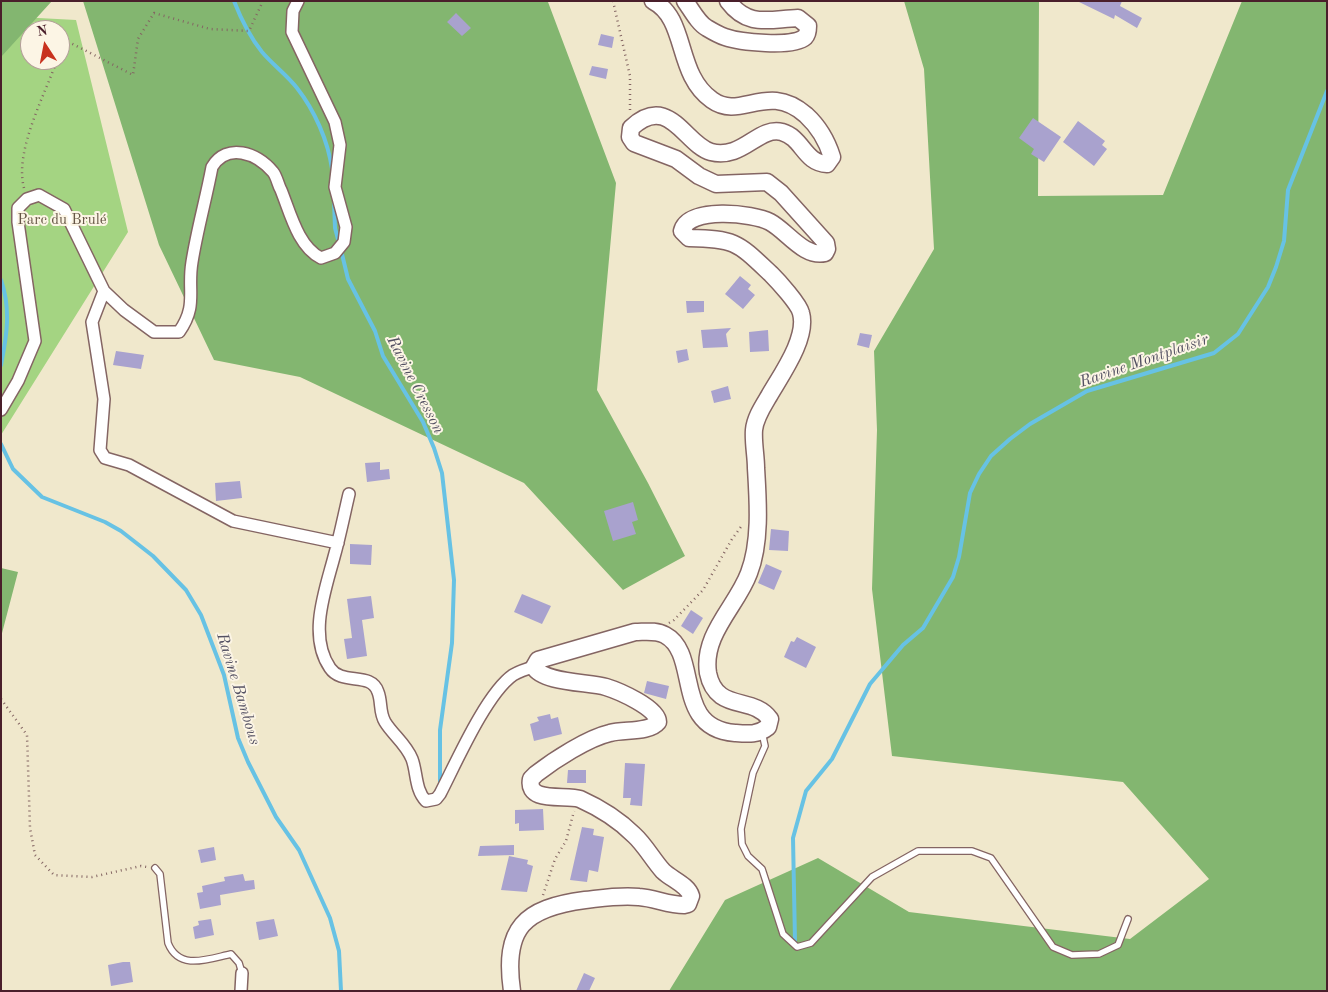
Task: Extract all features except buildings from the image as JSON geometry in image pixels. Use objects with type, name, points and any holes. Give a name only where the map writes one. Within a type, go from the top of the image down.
[{"type":"main road","points":[[512,991],[510,952],[518,930],[529,917],[540,910],[572,902],[618,896],[653,898],[680,905],[688,904],[690,900],[690,892],[664,871],[635,835],[597,807],[575,797],[534,793],[531,787],[531,778],[590,742],[609,733],[652,727],[658,722],[658,718],[650,708],[607,687],[542,676],[534,668],[538,660],[635,632],[649,631],[664,634],[672,640],[679,653],[695,704],[707,724],[720,731],[736,733],[762,732],[768,727],[770,719],[758,707],[728,701],[718,694],[710,679],[708,659],[716,630],[748,575],[756,542],[757,507],[754,429],[761,410],[796,348],[801,327],[801,312],[775,278],[745,249],[730,241],[712,238],[688,238],[682,231],[686,223],[691,220],[724,213],[769,221],[801,246],[814,253],[825,253],[828,249],[826,243],[781,193],[767,182],[725,184],[707,181],[676,160],[634,143],[630,137],[630,128],[645,119],[665,118],[680,126],[704,150],[722,154],[740,150],[764,134],[775,131],[784,132],[796,140],[808,158],[817,163],[827,164],[832,156],[828,145],[812,120],[794,105],[774,99],[739,106],[725,106],[712,101],[695,83],[685,64],[672,20],[665,7],[653,1]]},
{"type":"main road","points":[[685,1],[705,27],[725,37],[750,42],[785,42],[800,40],[806,37],[808,26],[798,18],[767,22],[749,18],[735,10],[728,1]]},
{"type":"street","points":[[1,410],[18,382],[35,341],[18,222],[18,208],[26,199],[39,195],[64,209],[104,291],[124,310],[154,332],[179,332],[188,319],[192,299],[191,263],[212,167],[218,157],[226,153],[238,151],[259,160],[274,173],[298,230],[311,253],[321,258],[335,254],[344,242],[346,228],[335,187],[340,145],[334,122],[292,32],[293,10],[298,1]]},
{"type":"street","points":[[104,291],[92,322],[104,399],[100,450],[105,458],[129,465],[234,521],[338,544]]},
{"type":"street","points":[[350,494],[323,595],[320,629],[325,657],[330,668],[338,676],[361,680],[374,685],[378,690],[380,709],[384,721],[406,747],[416,770],[420,792],[426,801],[436,799],[440,794],[478,720],[502,686],[512,676],[522,670],[534,668]]},
{"type":"street","points":[[241,991],[242,973]]},
{"type":"lane","points":[[762,732],[765,746],[753,773],[741,829],[742,844],[748,856],[762,869],[783,934],[797,947],[811,943],[872,877],[918,851],[972,851],[991,858],[1027,913],[1053,947],[1072,955],[1099,954],[1118,945],[1128,919]]},
{"type":"lane","points":[[155,868],[160,874],[168,944],[171,951],[177,958],[185,961],[198,961],[231,954],[239,963],[242,973]]},
{"type":"path","points":[[70,43],[133,75],[138,39],[154,13],[210,29],[249,31],[263,1]]},
{"type":"path","points":[[613,1],[630,76],[630,128]]},
{"type":"path","points":[[26,199],[20,174],[27,141],[53,70]]},
{"type":"path","points":[[649,631],[674,620],[703,590],[732,539],[757,507]]},
{"type":"path","points":[[1,699],[27,735],[30,828],[35,855],[54,875],[92,877],[141,866]]},
{"type":"path","points":[[540,910],[540,902],[555,859],[566,841],[575,797]]},
{"type":"green space","points":[[1,1],[52,1],[35,20],[20,20],[20,36],[1,57]]},
{"type":"green space","points":[[83,1],[548,2],[616,183],[597,390],[648,483],[685,556],[623,590],[524,483],[300,377],[214,360],[159,245]]},
{"type":"green space","points":[[904,1],[1039,1],[1038,196],[1163,195],[1242,1],[1327,1],[1327,991],[669,991],[725,900],[818,858],[909,912],[1130,939],[1209,879],[1123,782],[892,756],[872,589],[877,430],[874,351],[934,249],[924,69]]},
{"type":"green space","name":"Parc du Brulé","points":[[1,16],[76,20],[128,232],[1,435]]},
{"type":"green space","points":[[1,568],[18,572],[1,637]]},
{"type":"waterway","name":"Ravine Cresson","points":[[234,1],[246,28],[258,46],[266,57],[293,83],[310,106],[324,137],[332,169]]},
{"type":"waterway","name":"Ravine Montplaisir","points":[[795,941],[793,838],[806,791],[832,759],[870,684],[903,645],[923,628],[953,577],[959,557],[970,493],[979,474],[991,456],[1010,439],[1030,424],[1087,391],[1214,353],[1238,334],[1268,287],[1276,267],[1284,241],[1288,190],[1327,91]]},
{"type":"waterway","name":"Ravine Cresson","points":[[334,201],[335,228],[339,243]]},
{"type":"waterway","name":"Ravine Cresson","points":[[341,250],[348,279],[375,331],[383,356],[423,422],[442,473],[454,580],[452,643],[440,730],[440,785]]},
{"type":"waterway","name":"Ravine Bambous","points":[[1,280],[7,312],[1,365]]},
{"type":"waterway","name":"Ravine Bambous","points":[[1,444],[13,469],[42,497],[105,522],[121,531],[153,556],[186,590],[201,615],[224,675],[238,738],[248,762],[276,817],[299,850],[330,918],[339,951],[341,991]]}]
